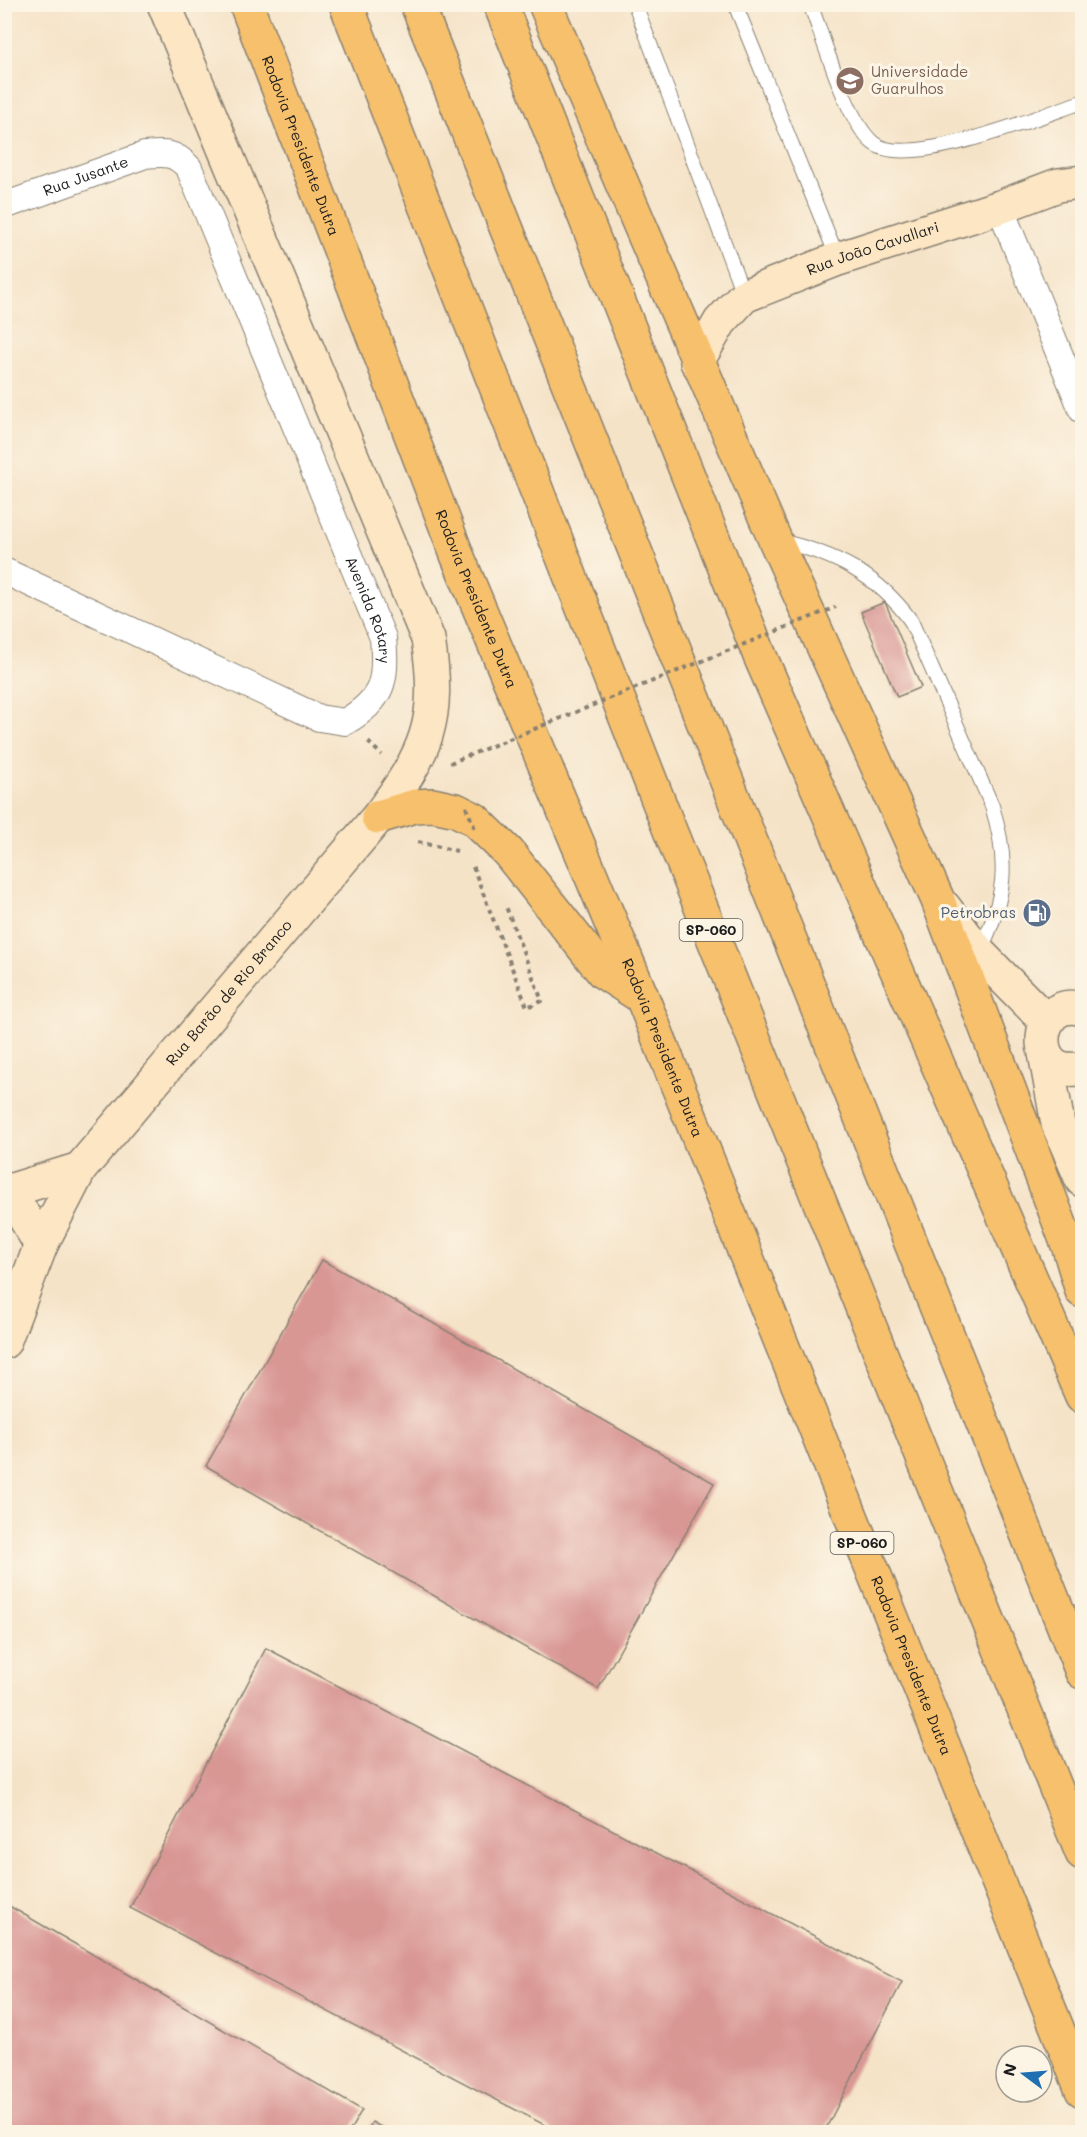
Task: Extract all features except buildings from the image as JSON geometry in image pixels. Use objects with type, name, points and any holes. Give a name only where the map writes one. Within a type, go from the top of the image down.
[{"type":"highway","points":[[225,4],[267,60]]},
{"type":"highway","name":"Rodovia Presidente Dutra","points":[[246,4],[457,555],[642,997],[1083,2090]]},
{"type":"highway","name":"SP-060","points":[[346,4],[669,828],[1083,1853]]},
{"type":"highway","points":[[417,4],[1083,1672]]},
{"type":"highway","points":[[500,4],[760,656],[1083,1396]]},
{"type":"highway","points":[[545,4],[775,540],[937,898],[1069,1248],[1083,1291]]},
{"type":"highway","points":[[378,818],[415,806],[433,805],[456,810],[474,819],[508,852],[603,972],[642,997]]},
{"type":"street","name":"Rua Barão de Rio Branco","points":[[4,1342],[41,1245],[80,1169],[378,818],[408,778],[426,742],[434,706],[434,674],[428,639],[164,4]]},
{"type":"street","name":"Rua Jusante","points":[[4,206],[126,161],[168,153]]},
{"type":"street","name":"Avenida Rotary","points":[[168,153],[180,157],[189,168],[383,638],[385,663],[382,684],[375,700],[345,722]]},
{"type":"street","name":"Rua João Cavallari","points":[[697,362],[720,322],[744,296],[838,259],[1000,207],[1058,185],[1083,182]]},
{"type":"street","points":[[1000,207],[1083,410]]},
{"type":"street","points":[[4,571],[296,708],[319,718],[345,722]]},
{"type":"street","points":[[937,898],[1062,1054]]},
{"type":"street","points":[[1083,1009],[1075,1007],[1059,1011],[1062,1054],[1058,1124],[1083,1180]]},
{"type":"street","points":[[41,1245],[7,1190],[80,1169]]},
{"type":"lane","points":[[635,4],[744,296]]},
{"type":"lane","points":[[735,4],[838,259]]},
{"type":"lane","points":[[810,4],[854,117],[872,143],[898,151],[951,146],[1083,102]]},
{"type":"lane","points":[[775,540],[826,555],[859,571],[894,597],[911,621],[992,806],[1000,833],[1002,896],[979,953]]},
{"type":"path","points":[[450,763],[836,607]]},
{"type":"path","points":[[345,722],[408,778]]},
{"type":"path","points":[[466,807],[480,842]]},
{"type":"path","points":[[472,864],[527,1007],[542,1001],[501,895]]},
{"type":"place","name":"Universidade Guarulhos","points":[[850,81]]},
{"type":"place","name":"Petrobras","points":[[1037,913]]}]
